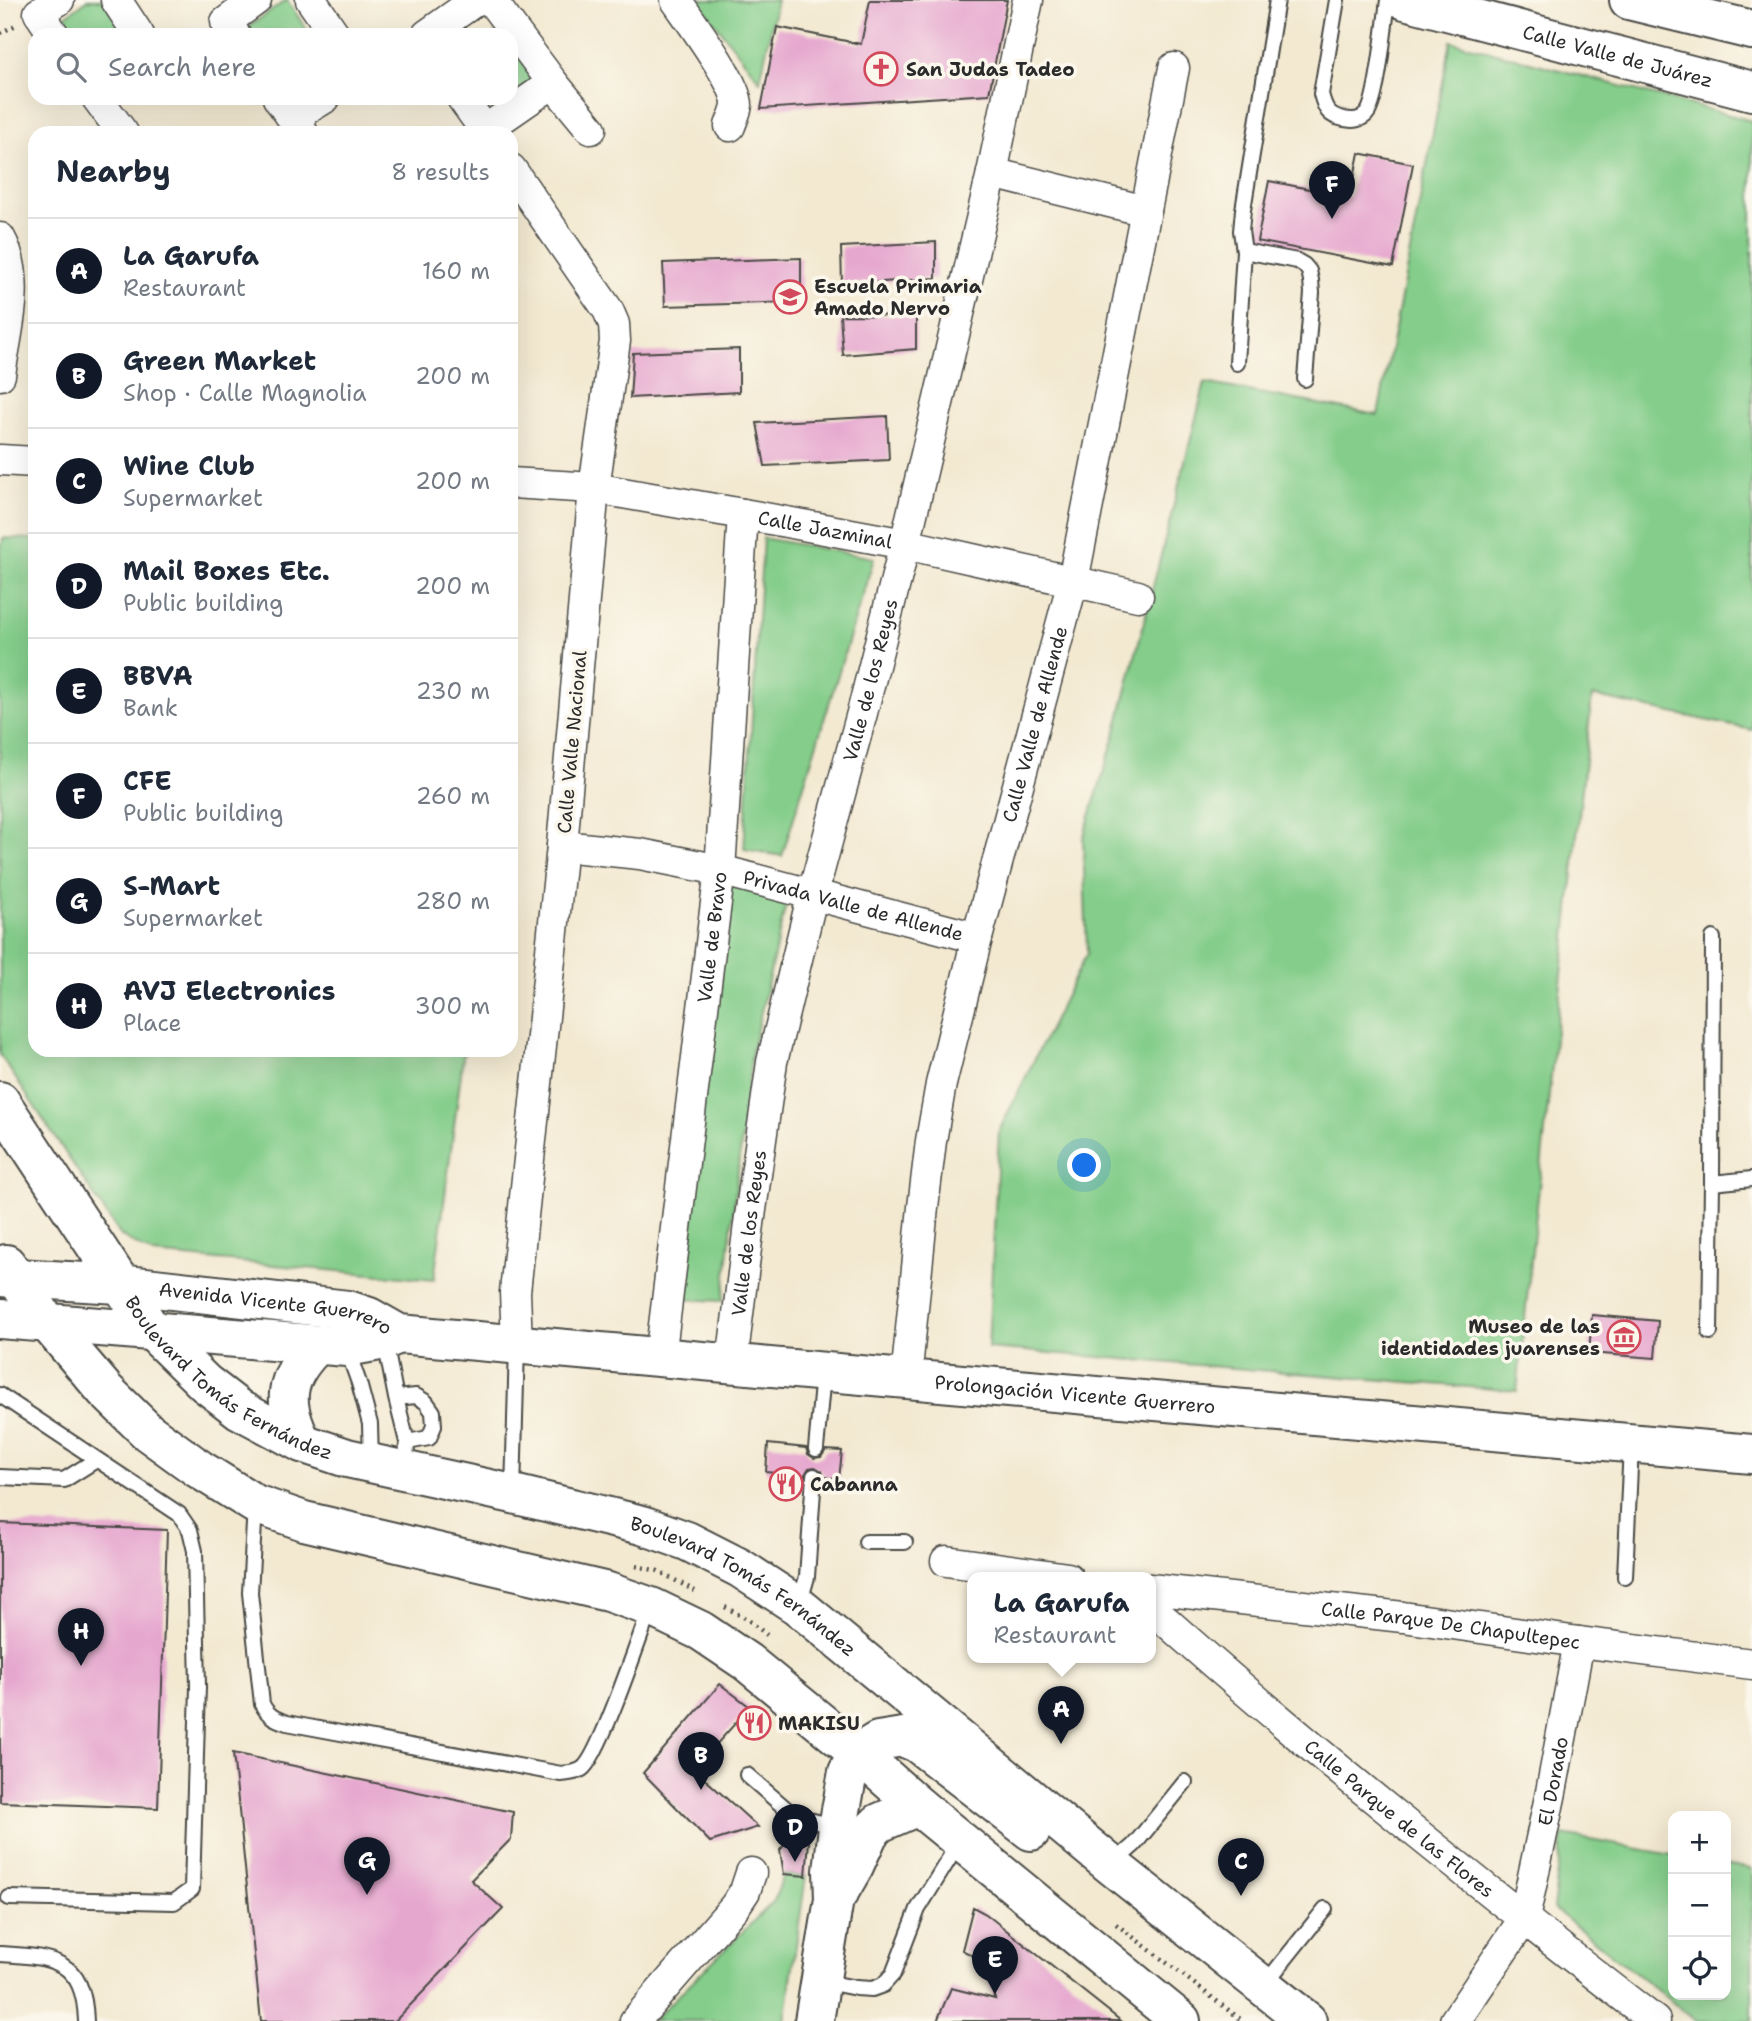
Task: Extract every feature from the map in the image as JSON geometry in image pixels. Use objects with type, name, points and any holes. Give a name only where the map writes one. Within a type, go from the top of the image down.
[{"type":"main road","name":"Calle Valle de Juárez","points":[[1405,0],[1443,5],[1752,91]]},
{"type":"main road","points":[[1629,0],[1752,30]]},
{"type":"main road","name":"Boulevard Tomás Fernández","points":[[0,1101],[152,1331],[205,1383],[240,1410],[302,1443],[394,1459],[513,1494],[642,1525],[687,1541],[740,1568],[798,1606],[1111,1865],[1307,2021]]},
{"type":"main road","points":[[5,1270],[106,1390],[148,1432],[199,1469],[255,1504],[304,1521],[608,1592],[651,1607],[701,1631],[747,1662],[960,1841],[1181,2021]]},
{"type":"main road","name":"Avenida Vicente Guerrero","points":[[5,1270],[348,1310],[369,1317],[392,1337]]},
{"type":"main road","name":"Avenida Vicente Guerrero","points":[[0,1319],[332,1346],[392,1337]]},
{"type":"main road","name":"Prolongación Vicente Guerrero","points":[[392,1337],[732,1363],[1752,1454]]},
{"type":"main road","points":[[302,1443],[290,1416],[288,1389],[292,1376],[303,1360],[332,1346]]},
{"type":"main road","points":[[814,2021],[834,1899],[832,1871],[848,1772],[858,1753],[878,1741],[903,1737],[917,1743],[1041,1839],[1076,1856],[1111,1865]]},
{"type":"main road","points":[[834,1899],[846,1881],[869,1833],[879,1824],[918,1806]]},
{"type":"street","points":[[116,0],[134,28]]},
{"type":"street","points":[[231,28],[256,0]]},
{"type":"street","points":[[311,0],[330,28]]},
{"type":"street","points":[[438,28],[476,0]]},
{"type":"street","points":[[491,0],[512,28]]},
{"type":"street","points":[[676,0],[730,84],[737,104],[730,126]]},
{"type":"street","name":"Valle de los Reyes","points":[[732,1363],[748,1224],[772,1062],[813,893],[905,544],[992,173],[1028,0]]},
{"type":"street","points":[[518,36],[591,129]]},
{"type":"street","name":"Calle Valle de Allende","points":[[906,1380],[931,1141],[951,1037],[1073,581],[1174,68]]},
{"type":"street","points":[[493,126],[553,83]]},
{"type":"street","points":[[105,105],[118,126]]},
{"type":"street","points":[[291,116],[312,105]]},
{"type":"street","points":[[467,105],[482,126]]},
{"type":"street","points":[[992,173],[1146,211]]},
{"type":"street","name":"Calle Valle Nacional","points":[[517,1345],[515,1292],[562,846],[594,488],[615,341],[614,324],[608,310],[518,179]]},
{"type":"street","points":[[0,239],[10,266],[12,284],[0,376]]},
{"type":"street","points":[[0,460],[28,462]]},
{"type":"street","name":"Calle Jazminal","points":[[518,483],[594,488],[743,514],[905,544],[1138,596]]},
{"type":"street","name":"Valle de Bravo","points":[[660,1358],[720,870],[743,514]]},
{"type":"street","name":"Privada Valle de Allende","points":[[562,846],[663,858],[720,870],[977,938]]},
{"type":"street","points":[[946,1561],[1025,1572]]},
{"type":"street","name":"Calle Parque De Chapultepec","points":[[1156,1590],[1404,1617],[1752,1664]]},
{"type":"street","name":"Calle Parque de las Flores","points":[[1156,1612],[1330,1762],[1655,2021]]},
{"type":"street","name":"El Dorado","points":[[1524,1919],[1551,1792],[1578,1642]]},
{"type":"street","points":[[635,2021],[735,1906],[745,1891],[751,1873]]},
{"type":"street","points":[[1455,2021],[1524,1919]]},
{"type":"lane","points":[[1237,363],[1244,251],[1241,231],[1243,210],[1277,0]]},
{"type":"lane","points":[[1337,0],[1321,94],[1325,109],[1334,117],[1350,121],[1362,118],[1369,111],[1388,0]]},
{"type":"lane","points":[[1244,251],[1297,261],[1308,271],[1312,293],[1305,379]]},
{"type":"lane","points":[[1710,1332],[1713,938]]},
{"type":"lane","points":[[1712,1183],[1752,1179]]},
{"type":"lane","points":[[392,1337],[396,1398],[394,1459]]},
{"type":"lane","points":[[513,1494],[517,1345]]},
{"type":"lane","points":[[332,1346],[359,1382],[370,1424],[394,1459]]},
{"type":"lane","points":[[816,1449],[823,1372]]},
{"type":"lane","points":[[0,1395],[179,1514],[190,1530],[195,1551],[198,1687],[192,1889],[174,1902],[9,1898]]},
{"type":"lane","points":[[394,1459],[429,1438],[434,1426],[433,1412],[426,1402],[416,1396],[396,1398]]},
{"type":"lane","points":[[1625,1577],[1631,1444]]},
{"type":"lane","points":[[0,1477],[64,1480],[96,1460]]},
{"type":"lane","points":[[798,1606],[807,1577],[814,1476]]},
{"type":"lane","points":[[255,1504],[250,1593],[262,1704],[267,1714],[287,1723],[561,1774],[581,1771],[589,1763],[603,1734],[651,1607]]},
{"type":"lane","points":[[866,1542],[905,1542]]},
{"type":"lane","points":[[747,1775],[790,1813],[838,1827]]},
{"type":"lane","points":[[1111,1865],[1134,1845],[1185,1782]]},
{"type":"lane","points":[[820,1980],[856,1988],[873,1989],[883,1985],[893,1974],[918,1909],[960,1841]]},
{"type":"lane","points":[[1264,1985],[1325,1909]]},
{"type":"lane","points":[[0,1954],[46,1958],[59,1963],[72,1973],[81,1985],[86,2021]]},
{"type":"green space","points":[[87,0],[107,0],[128,28],[60,28],[56,23]]},
{"type":"green space","points":[[287,0],[305,28],[249,28]]},
{"type":"green space","points":[[697,0],[777,0],[760,81]]},
{"type":"green space","points":[[1451,41],[1752,121],[1752,730],[1592,696],[1517,1391],[988,1348],[999,1131],[1087,953],[1083,839],[1115,735],[1205,383],[1378,415]]},
{"type":"green space","points":[[518,46],[541,80],[518,96]]},
{"type":"green space","points":[[485,105],[504,105],[491,114]]},
{"type":"green space","points":[[3,538],[28,539],[28,1057],[463,1057],[434,1280],[153,1254],[121,1236],[0,1055],[0,553]]},
{"type":"green space","points":[[763,538],[874,558],[782,856],[744,849]]},
{"type":"green space","points":[[724,884],[788,895],[752,1051],[723,1301],[674,1299]]},
{"type":"green space","points":[[1563,1835],[1668,1854],[1668,1999],[1553,1908]]},
{"type":"green space","points":[[1731,1865],[1752,1869],[1752,2021],[1696,2021],[1669,2000],[1731,2000]]},
{"type":"green space","points":[[784,1874],[806,1876],[785,2021],[652,2021],[774,1901]]},
{"type":"building","name":"San Judas Tadeo","points":[[870,0],[1007,0],[989,94],[761,109],[777,27],[861,44]]},
{"type":"building","points":[[1359,153],[1413,164],[1393,267],[1257,241],[1269,181],[1350,197]]},
{"type":"building","points":[[936,242],[936,278],[842,285],[841,247]]},
{"type":"building","points":[[801,258],[801,288],[795,288],[796,302],[665,306],[663,263]]},
{"type":"building","points":[[840,315],[916,316],[916,349],[843,355]]},
{"type":"building","points":[[739,349],[739,392],[630,398],[633,353]]},
{"type":"building","points":[[887,416],[889,460],[765,466],[757,423]]},
{"type":"building","name":"Museo de las identidades juarenses","points":[[1592,1315],[1658,1321],[1655,1358],[1589,1353]]},
{"type":"building","points":[[768,1444],[806,1448],[808,1454],[814,1458],[821,1457],[826,1450],[842,1451],[839,1479],[824,1477],[822,1471],[815,1467],[809,1468],[804,1476],[766,1472]]},
{"type":"building","points":[[0,1523],[167,1530],[158,1808],[0,1802]]},
{"type":"building","points":[[720,1684],[750,1707],[704,1758],[705,1779],[758,1827],[710,1842],[643,1773]]},
{"type":"building","points":[[233,1753],[513,1812],[511,1839],[471,1880],[503,1909],[395,2021],[261,2021]]},
{"type":"building","points":[[790,1838],[809,1841],[806,1876],[784,1874],[780,1850]]},
{"type":"building","points":[[973,1907],[986,1914],[1121,2021],[937,2021],[951,1988],[995,1999],[979,1959],[962,1950]]},
{"type":"place","name":"San Judas Tadeo","points":[[881,69]]},
{"type":"place","name":"CFE","points":[[1332,219]]},
{"type":"place","name":"Escuela Primaria Amado Nervo","points":[[790,297]]},
{"type":"place","name":"Museo de las identidades juarenses","points":[[1624,1337]]},
{"type":"place","name":"Cabanna","points":[[786,1484]]},
{"type":"place","name":"AVJ Electronics","points":[[81,1666]]},
{"type":"place","name":"MAKISU","points":[[754,1723]]},
{"type":"place","name":"La Garufa","points":[[1061,1744]]},
{"type":"place","name":"Green Market","points":[[701,1790]]},
{"type":"place","name":"Mail Boxes Etc.","points":[[795,1862]]},
{"type":"place","name":"S-Mart","points":[[367,1895]]},
{"type":"place","name":"Wine Club","points":[[1241,1896]]},
{"type":"place","name":"BBVA","points":[[995,1994]]}]
